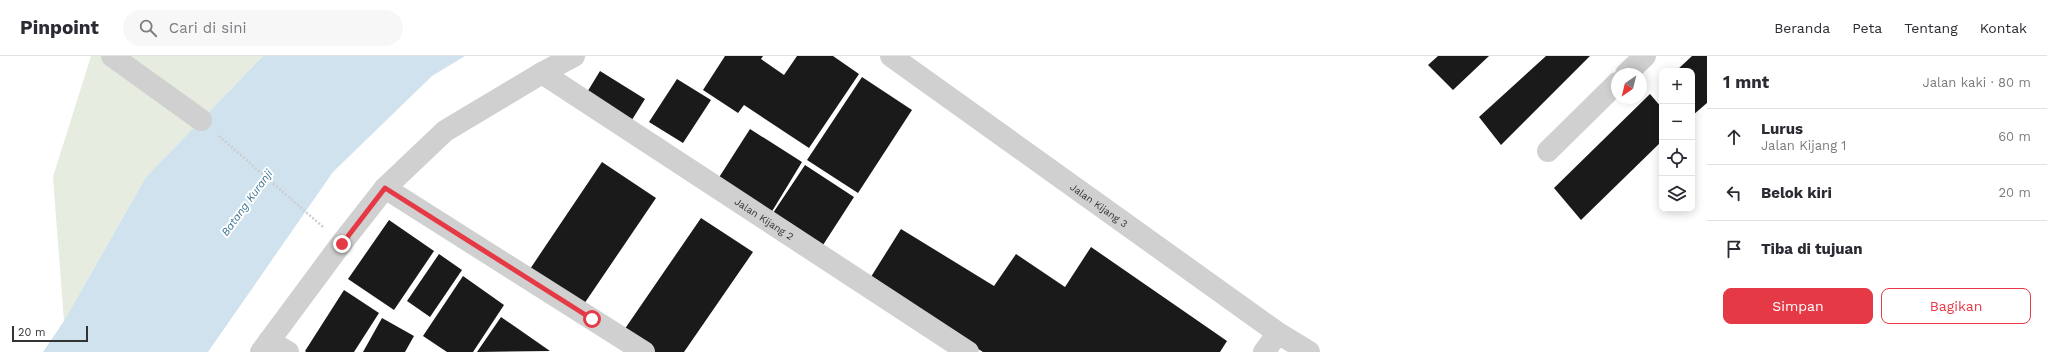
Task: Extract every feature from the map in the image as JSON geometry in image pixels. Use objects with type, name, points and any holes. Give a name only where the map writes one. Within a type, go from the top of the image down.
[{"type":"street","points":[[112,56],[201,120]]},
{"type":"street","points":[[288,352],[265,346],[385,188],[445,131],[542,72],[574,56]]},
{"type":"street","name":"Jalan Kijang 3","points":[[891,56],[1278,333],[1309,352]]},
{"type":"street","points":[[1632,68],[1645,56]]},
{"type":"street","name":"Jalan Kijang 2","points":[[542,72],[968,352]]},
{"type":"street","points":[[1548,151],[1611,89]]},
{"type":"street","points":[[385,188],[644,352]]},
{"type":"street","points":[[1264,352],[1278,333]]},
{"type":"path","points":[[201,120],[327,231]]},
{"type":"shaded area","points":[[91,56],[263,56],[146,177],[64,321],[53,177]]},
{"type":"water","name":"Batang Kuranji","points":[[263,56],[465,56],[432,76],[333,172],[208,352],[43,352],[64,321],[146,177]]},
{"type":"building","points":[[725,56],[763,56],[761,59],[784,75],[797,56],[833,56],[859,74],[809,148],[744,105],[738,113],[703,90]]},
{"type":"building","points":[[1438,56],[1489,56],[1453,90],[1428,65]]},
{"type":"building","points":[[1546,56],[1590,56],[1501,145],[1479,117]]},
{"type":"building","points":[[1692,56],[1707,56],[1707,103],[1695,113],[1695,68],[1679,68]]},
{"type":"building","points":[[600,71],[645,99],[630,123],[586,94]]},
{"type":"building","points":[[862,77],[912,110],[858,193],[807,160]]},
{"type":"building","points":[[677,79],[711,100],[683,143],[649,122]]},
{"type":"building","points":[[1650,94],[1659,104],[1659,144],[1581,220],[1554,188],[1640,104],[1647,104],[1647,97]]},
{"type":"building","points":[[750,129],[802,162],[771,213],[718,179]]},
{"type":"building","points":[[602,162],[656,198],[582,307],[528,272]]},
{"type":"building","points":[[805,165],[854,197],[823,245],[773,213]]},
{"type":"building","points":[[701,218],[753,252],[684,352],[650,352],[622,333]]},
{"type":"building","points":[[389,220],[434,251],[394,310],[348,279]]},
{"type":"building","points":[[901,229],[994,286],[1016,254],[1065,287],[1091,247],[1227,341],[1220,352],[983,352],[869,280]]},
{"type":"building","points":[[439,254],[462,270],[430,317],[407,301]]},
{"type":"building","points":[[463,276],[504,305],[473,352],[447,352],[423,336]]},
{"type":"building","points":[[344,290],[379,313],[354,352],[306,352],[305,351]]},
{"type":"building","points":[[501,317],[550,351],[477,352]]},
{"type":"building","points":[[382,318],[414,336],[405,352],[363,352]]},
{"type":"route","points":[[342,244],[385,188],[592,319]]}]
